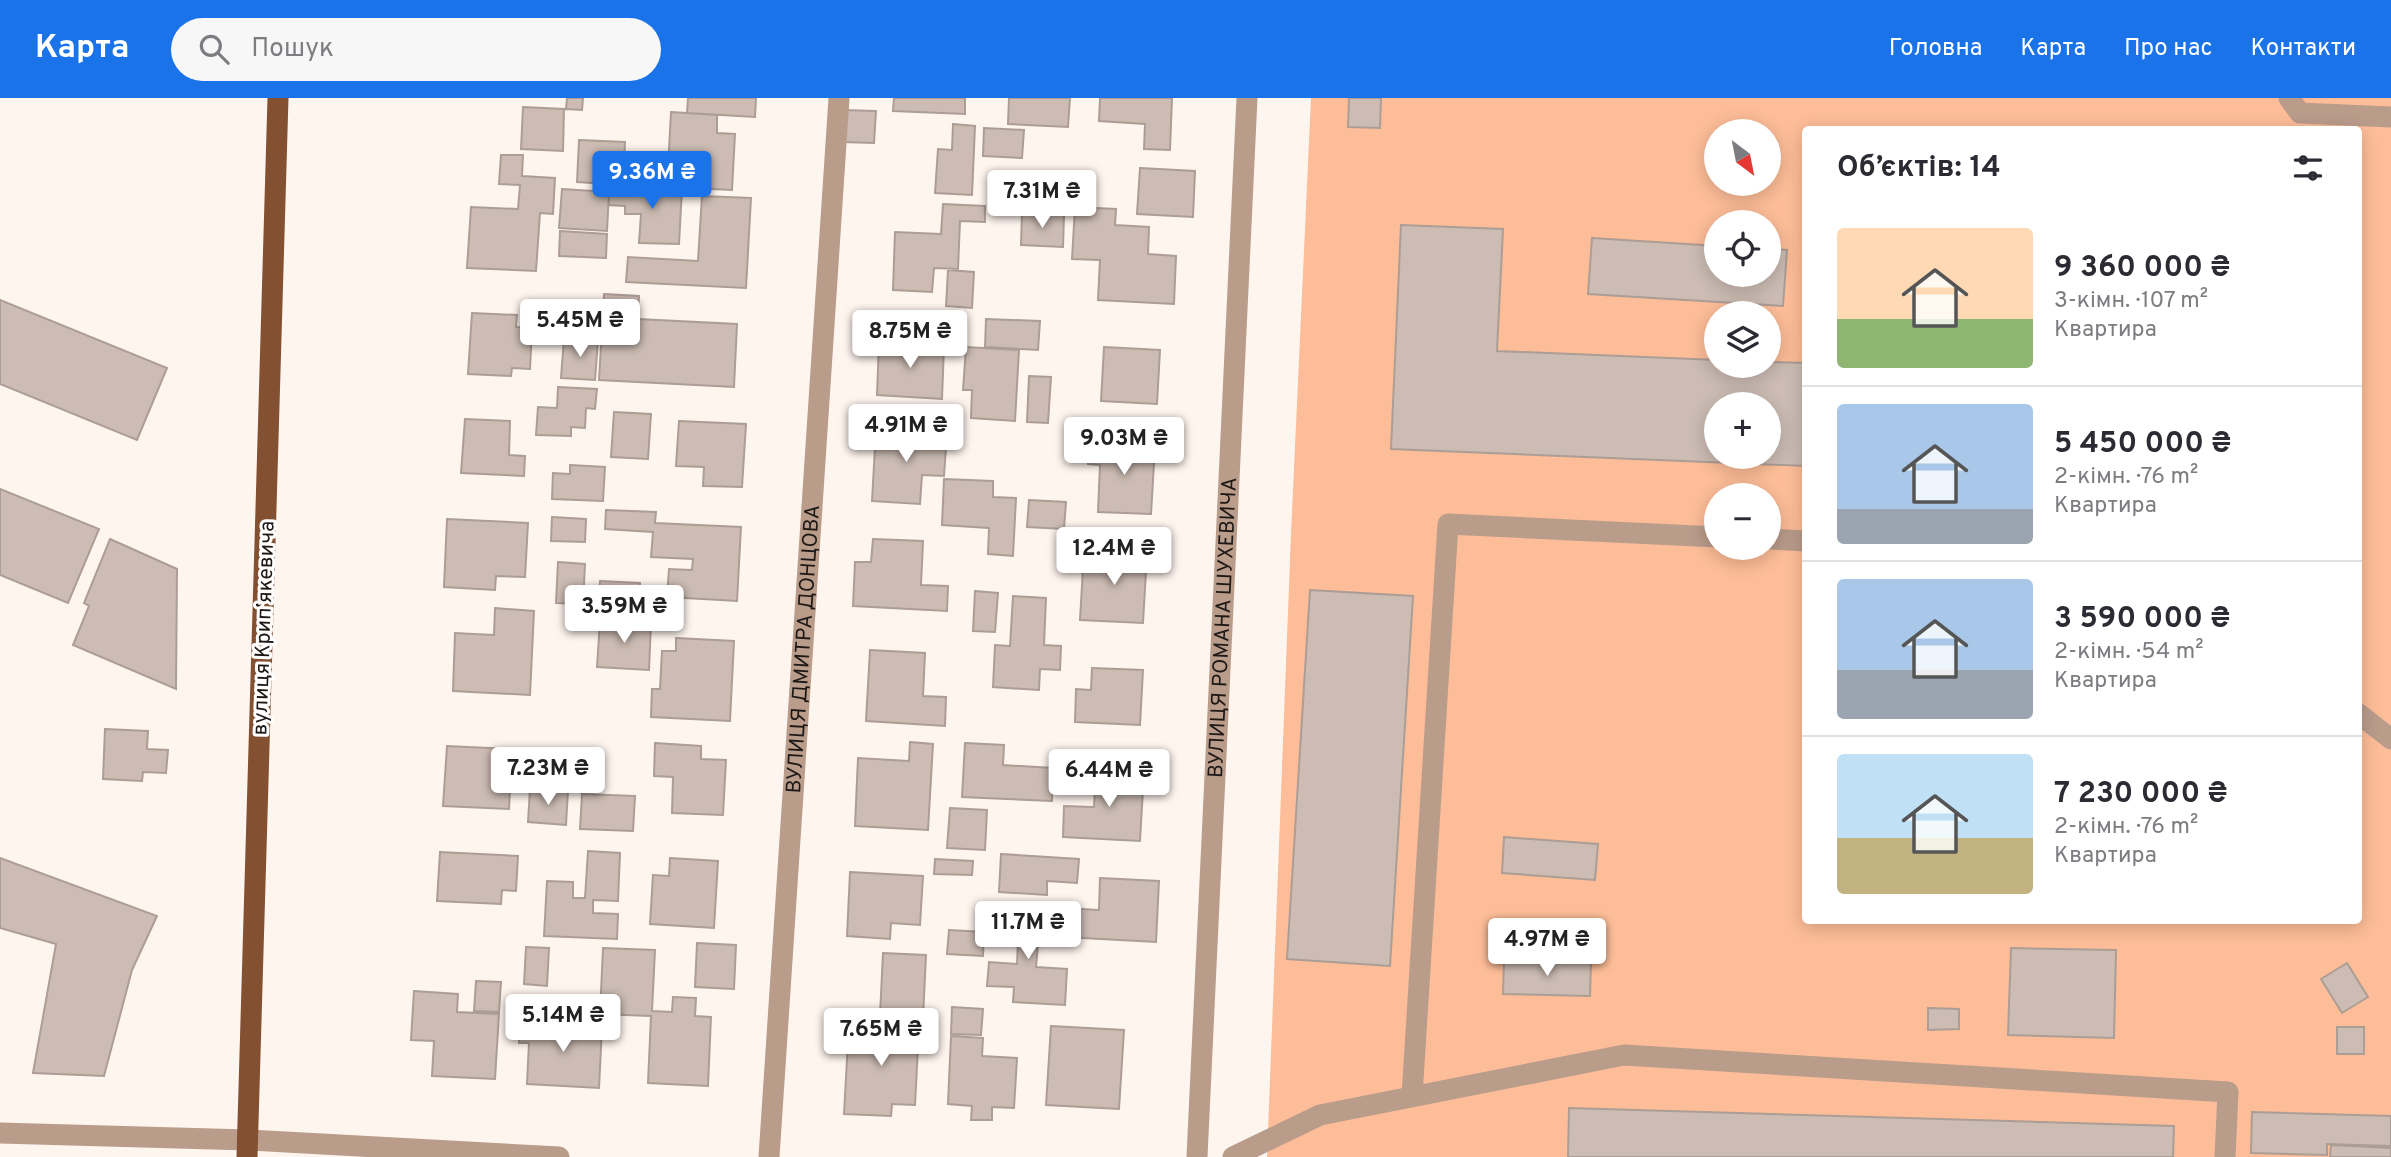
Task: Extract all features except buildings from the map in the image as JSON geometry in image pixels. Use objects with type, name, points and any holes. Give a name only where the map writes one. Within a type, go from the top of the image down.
[{"type":"main road","name":"вулиця Крипʼякевича","points":[[248,1149],[278,98]]},
{"type":"street","name":"ВУЛИЦЯ ДМИТРА ДОНЦОВА","points":[[769,1157],[839,98]]},
{"type":"street","name":"ВУЛИЦЯ РОМАНА ШУХЕВИЧА","points":[[1197,1157],[1247,98]]},
{"type":"street","points":[[2290,98],[2300,113],[2391,117]]},
{"type":"street","points":[[1412,1097],[1448,524],[1704,536]]},
{"type":"street","points":[[1781,540],[1802,541]]},
{"type":"street","points":[[2362,716],[2391,739]]},
{"type":"street","points":[[1233,1157],[1320,1115],[1624,1055],[2228,1092],[2225,1157]]},
{"type":"street","points":[[0,1133],[248,1149],[559,1157]]},
{"type":"shaded area","points":[[1311,98],[2391,98],[2391,1157],[1267,1157]]}]
